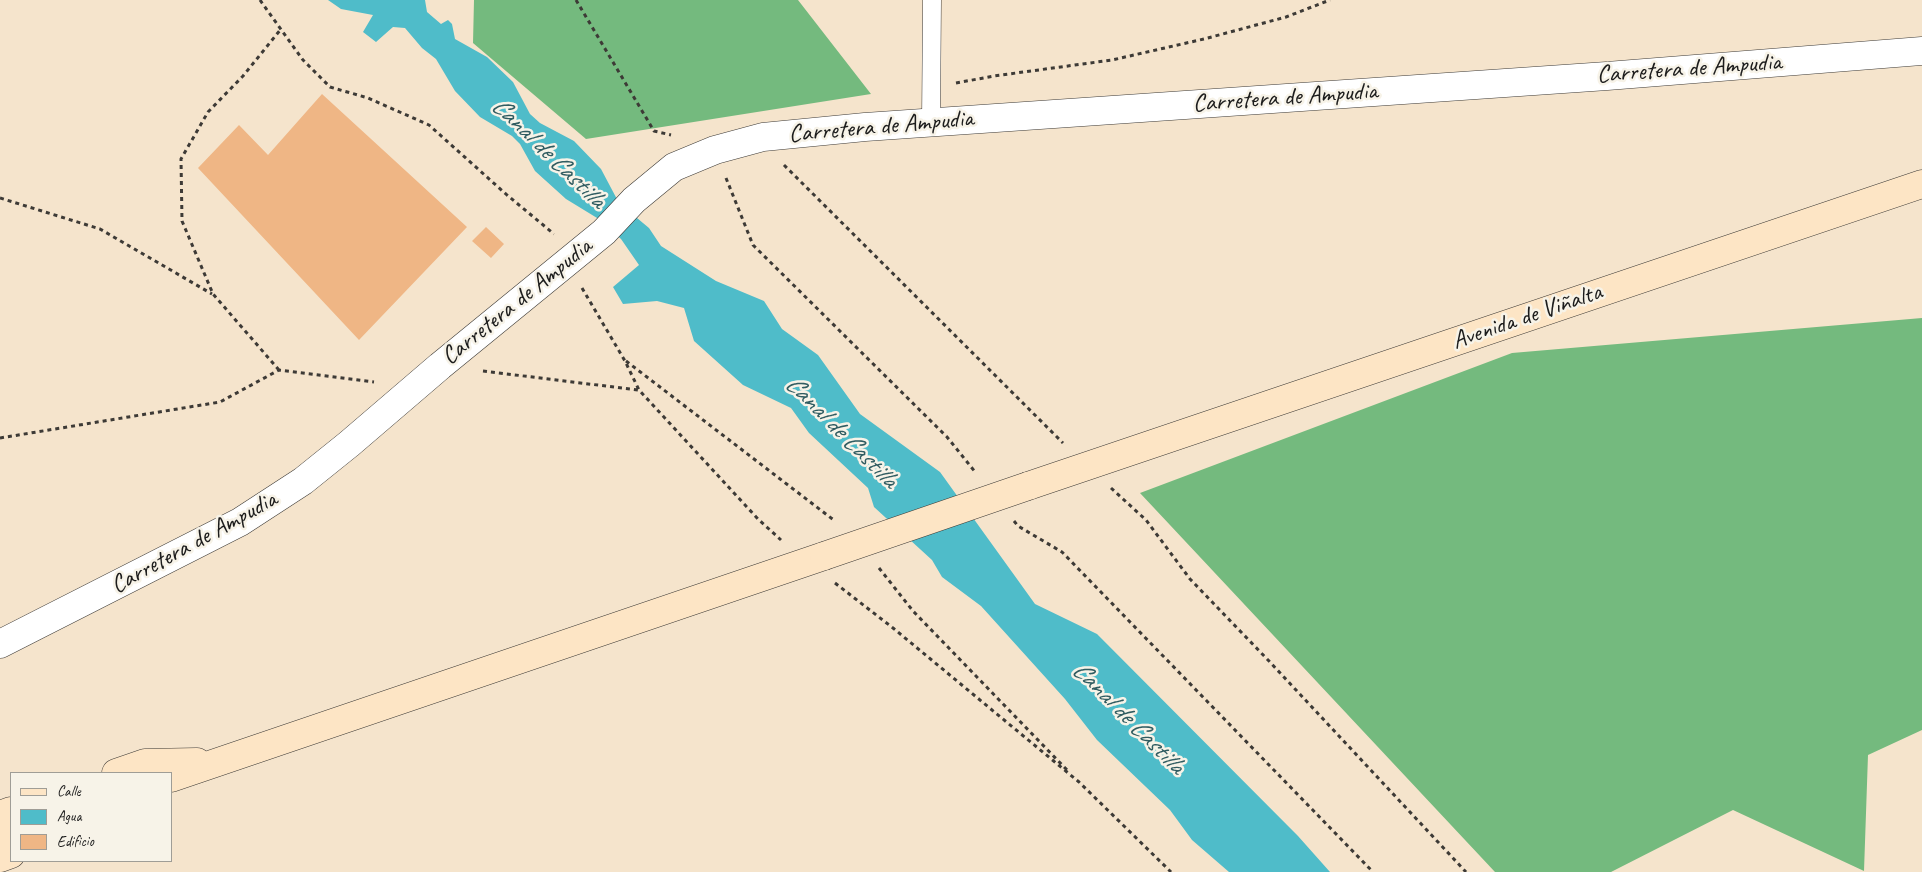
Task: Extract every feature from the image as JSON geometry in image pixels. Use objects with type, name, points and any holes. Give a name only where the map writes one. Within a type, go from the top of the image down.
[{"type":"main road","name":"Avenida de Viñalta","points":[[172,778],[1551,308],[1922,184]]},
{"type":"main road","points":[[119,772],[145,763],[221,761]]},
{"type":"street","name":"Carretera de Ampudia","points":[[0,644],[240,522],[303,481],[604,232],[634,200],[674,167],[715,150],[763,137],[865,127],[1607,76],[1922,51]]},
{"type":"lane","points":[[931,122],[932,0]]},
{"type":"path","points":[[260,0],[302,60],[330,87],[368,98],[429,125],[507,196],[554,235],[586,296],[625,361],[639,390],[758,519],[815,559],[893,628],[1079,782],[1171,872]]},
{"type":"path","points":[[576,0],[654,131]]},
{"type":"path","points":[[931,89],[994,76],[1121,58],[1204,39],[1286,17],[1330,0]]},
{"type":"path","points":[[279,370],[214,294],[182,221],[181,159],[208,112],[243,76],[281,29]]},
{"type":"path","points":[[715,150],[753,245],[948,437],[977,474]]},
{"type":"path","points":[[0,198],[100,229],[214,294]]},
{"type":"path","points":[[440,366],[639,390]]},
{"type":"path","points":[[0,438],[220,402],[279,370],[370,382],[379,380]]},
{"type":"path","points":[[1013,519],[1018,526],[1062,552],[1373,872]]},
{"type":"green space","points":[[474,0],[798,0],[871,94],[586,139],[473,43]]},
{"type":"green space","points":[[1922,318],[1922,730],[1868,755],[1864,871],[1733,810],[1611,872],[1495,872],[1140,493],[1512,353]]},
{"type":"water","name":"Canal de Castilla","points":[[328,0],[425,0],[427,12],[441,24],[448,20],[452,24],[455,39],[487,57],[513,82],[530,114],[540,123],[574,141],[601,169],[619,203],[649,228],[661,246],[716,281],[764,301],[782,329],[818,355],[860,414],[940,472],[1035,604],[1097,634],[1298,836],[1330,872],[1229,872],[1192,840],[1170,810],[1097,740],[1065,699],[981,606],[942,577],[932,560],[874,507],[868,488],[809,433],[791,408],[743,385],[694,341],[684,308],[657,301],[623,304],[613,287],[639,265],[621,239],[602,221],[566,199],[535,171],[520,144],[512,136],[480,117],[455,91],[436,59],[422,48],[405,28],[393,27],[376,42],[363,32],[373,15],[341,9]]},
{"type":"building","points":[[322,94],[467,227],[359,340],[198,168],[239,125],[268,155]]},
{"type":"building","points":[[486,227],[504,244],[491,258],[472,241]]}]
